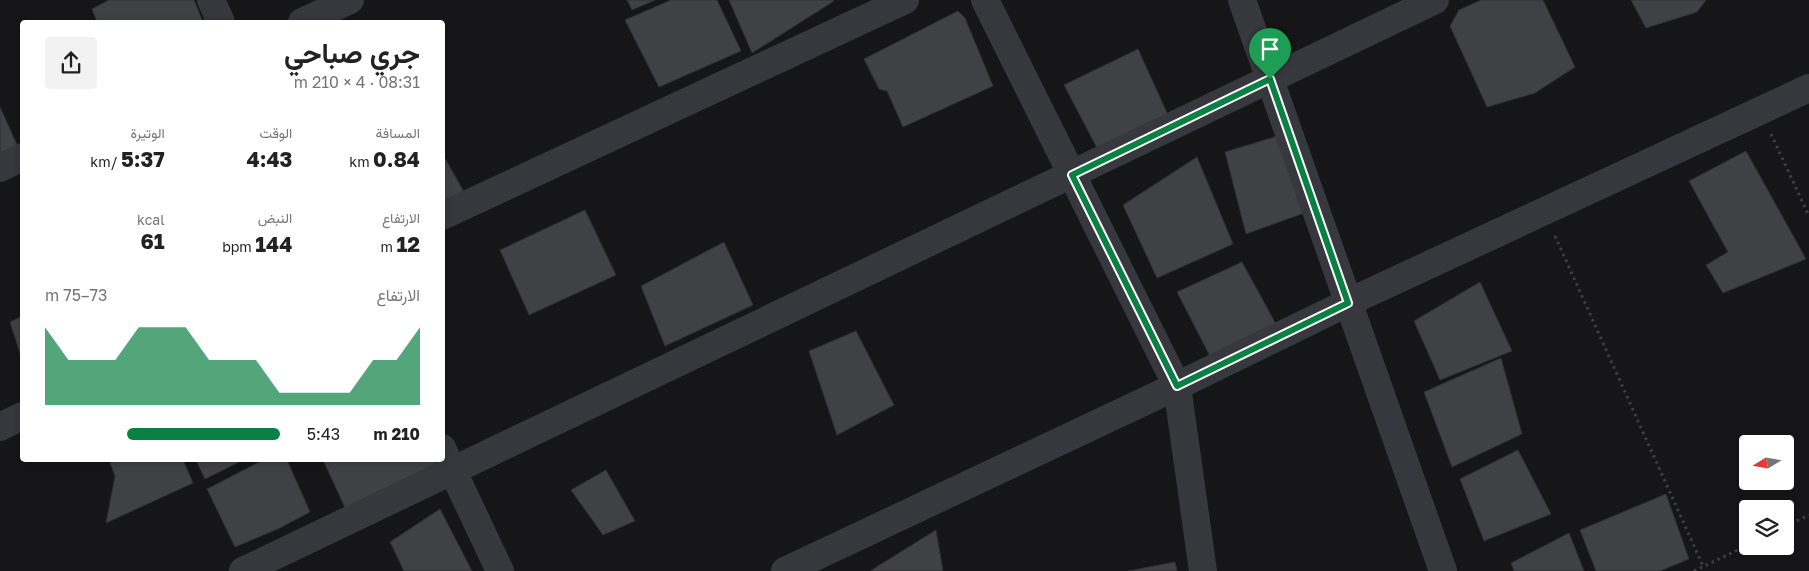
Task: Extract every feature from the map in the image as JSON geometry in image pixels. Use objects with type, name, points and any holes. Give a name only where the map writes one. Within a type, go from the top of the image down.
[{"type":"street","points":[[211,0],[220,20]]},
{"type":"street","points":[[306,20],[350,0]]},
{"type":"street","points":[[985,0],[1177,386],[1203,571]]},
{"type":"street","points":[[1242,0],[1443,571]]},
{"type":"street","points":[[500,571],[448,459],[1072,175],[1435,0]]},
{"type":"street","points":[[445,215],[887,4]]},
{"type":"street","points":[[784,571],[1177,386],[1348,303],[1809,88]]},
{"type":"street","points":[[0,168],[20,158]]},
{"type":"street","points":[[0,427],[20,417]]},
{"type":"street","points":[[243,571],[443,462]]},
{"type":"path","points":[[1760,111],[1809,216]]},
{"type":"path","points":[[1544,212],[1703,566]]},
{"type":"path","points":[[1794,522],[1809,515]]},
{"type":"path","points":[[1694,571],[1739,549]]},
{"type":"building","points":[[109,0],[194,0],[202,20],[96,20],[92,9]]},
{"type":"building","points":[[627,0],[655,0],[632,10]]},
{"type":"building","points":[[671,0],[717,0],[741,51],[659,87],[625,20]]},
{"type":"building","points":[[729,0],[833,0],[834,1],[752,53]]},
{"type":"building","points":[[1481,0],[1543,0],[1575,67],[1535,93],[1487,107],[1450,26],[1459,10]]},
{"type":"building","points":[[1631,0],[1706,0],[1697,12],[1646,28]]},
{"type":"building","points":[[958,11],[965,18],[993,86],[903,127],[887,91],[879,89],[864,59]]},
{"type":"building","points":[[1138,49],[1169,117],[1097,148],[1064,85]]},
{"type":"building","points":[[0,107],[18,147],[0,156]]},
{"type":"building","points":[[1281,135],[1307,212],[1246,234],[1225,152]]},
{"type":"building","points":[[1746,151],[1806,259],[1723,293],[1706,265],[1728,252],[1689,181]]},
{"type":"building","points":[[1197,157],[1233,244],[1157,278],[1123,205]]},
{"type":"building","points":[[445,158],[468,199],[445,210]]},
{"type":"building","points":[[585,210],[616,275],[529,315],[500,250]]},
{"type":"building","points":[[724,242],[753,305],[665,346],[641,286]]},
{"type":"building","points":[[1242,262],[1277,326],[1212,360],[1177,292]]},
{"type":"building","points":[[1480,282],[1512,351],[1440,380],[1414,321]]},
{"type":"building","points":[[20,317],[20,354],[10,322]]},
{"type":"building","points":[[856,331],[894,405],[837,435],[809,351]]},
{"type":"building","points":[[1501,358],[1522,434],[1452,467],[1424,392]]},
{"type":"building","points":[[1518,450],[1551,514],[1484,541],[1460,479]]},
{"type":"building","points":[[110,462],[184,462],[193,483],[106,523],[115,476]]},
{"type":"building","points":[[197,462],[239,462],[205,479]]},
{"type":"building","points":[[259,462],[288,462],[310,512],[280,528],[235,547],[207,489]]},
{"type":"building","points":[[324,462],[437,462],[442,471],[348,514]]},
{"type":"building","points":[[606,470],[635,521],[603,535],[571,490]]},
{"type":"building","points":[[1666,494],[1689,559],[1660,571],[1596,571],[1580,530]]},
{"type":"building","points":[[440,509],[472,571],[404,571],[390,542]]},
{"type":"building","points":[[936,530],[943,571],[870,571]]},
{"type":"building","points":[[1569,533],[1584,571],[1514,571],[1511,563]]},
{"type":"building","points":[[1175,562],[1177,571],[1128,571]]},
{"type":"route","points":[[1270,79],[1348,303],[1177,386],[1072,175],[1270,79]]}]
